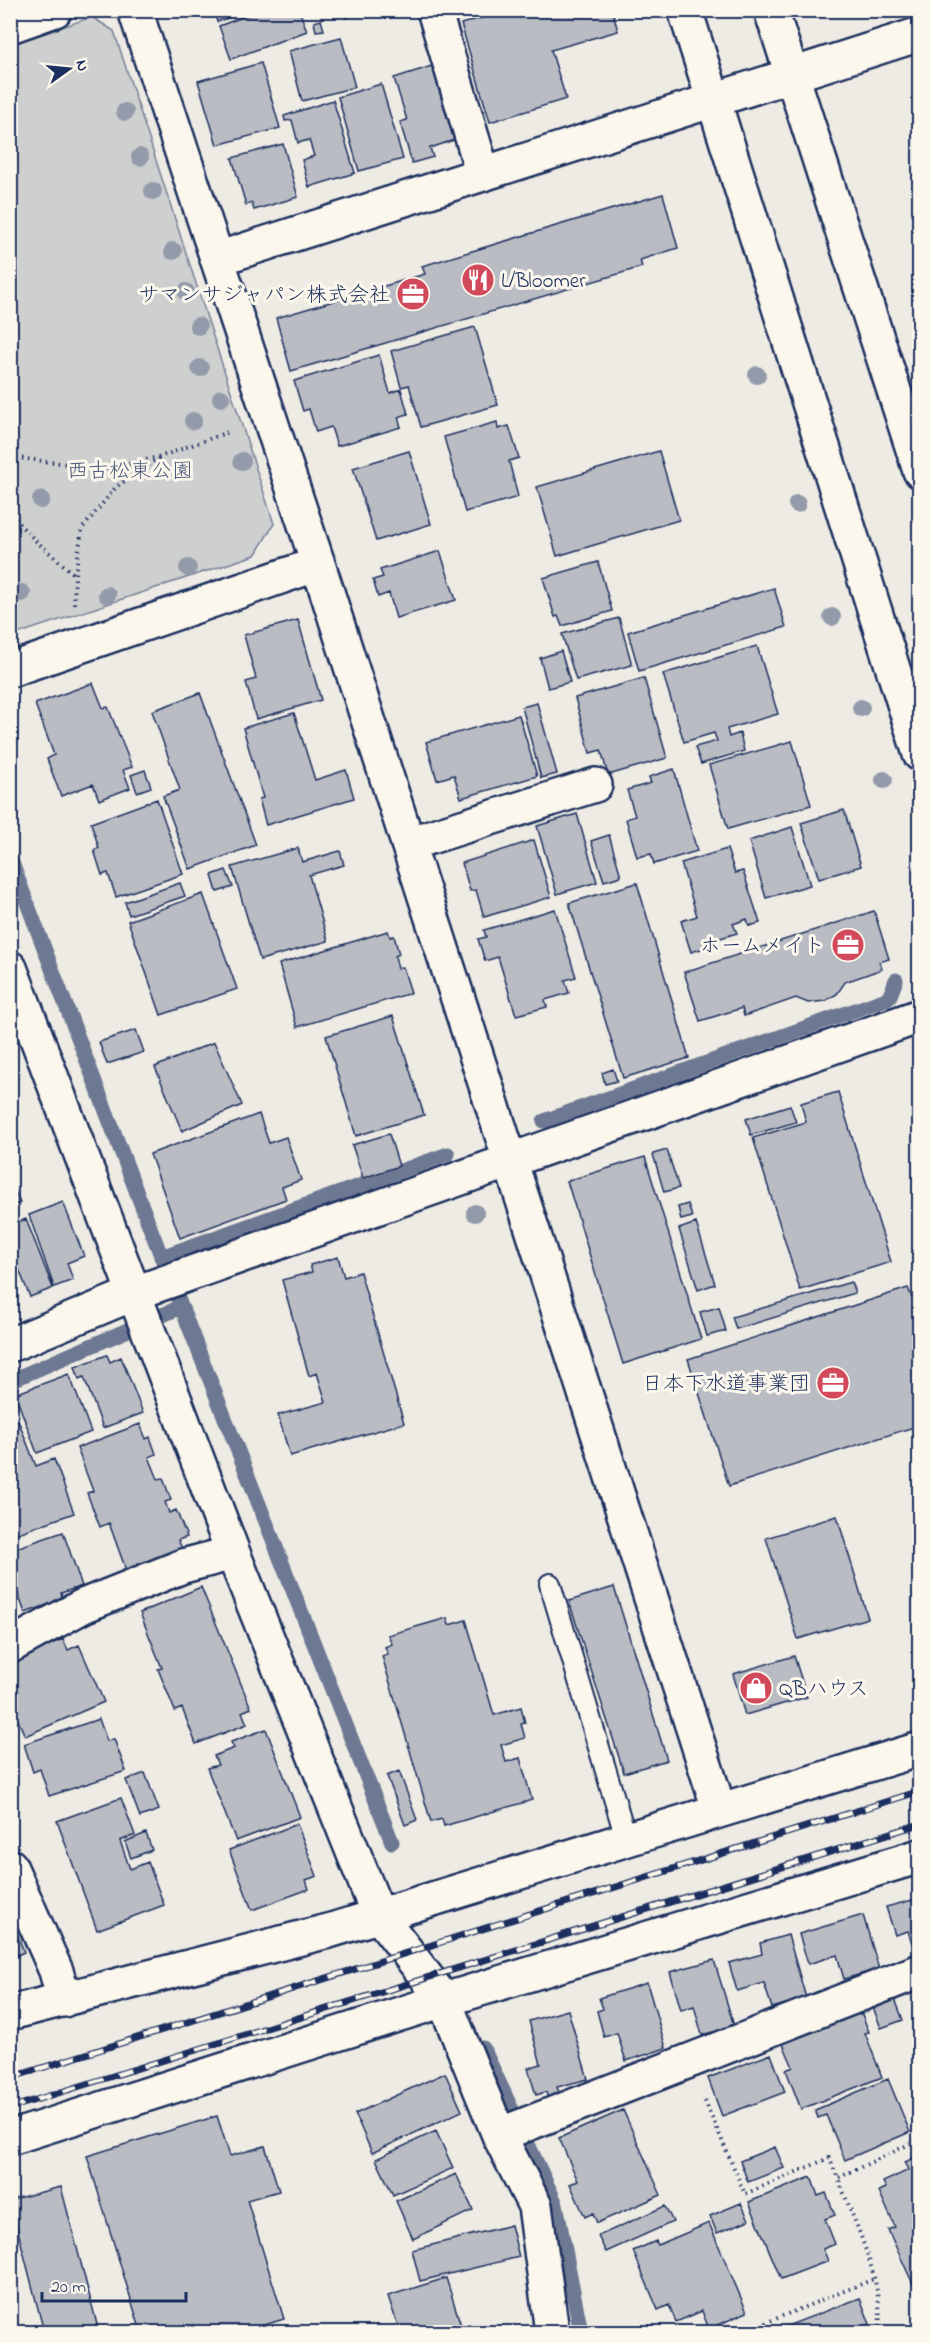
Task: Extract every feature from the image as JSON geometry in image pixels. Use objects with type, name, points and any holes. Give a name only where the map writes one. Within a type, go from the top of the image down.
[{"type":"street","points":[[10,26],[55,10]]},
{"type":"street","points":[[135,10],[318,564],[719,1809]]},
{"type":"street","points":[[434,10],[483,174]]},
{"type":"street","points":[[685,10],[920,754]]},
{"type":"street","points":[[771,10],[920,471]]},
{"type":"street","points":[[217,260],[920,34]]},
{"type":"street","points":[[10,670],[318,564]]},
{"type":"street","points":[[408,844],[595,785]]},
{"type":"street","points":[[10,968],[154,1300],[233,1553],[378,1914],[444,2000],[515,2129],[535,2206],[552,2332]]},
{"type":"street","points":[[10,1345],[154,1300],[511,1161],[920,1016]]},
{"type":"street","points":[[10,1646],[83,1606],[183,1566],[233,1553]]},
{"type":"street","points":[[10,2013],[332,1930],[920,1749]]},
{"type":"street","points":[[10,2138],[444,2000],[920,1856]]},
{"type":"street","points":[[10,1866],[56,1971],[64,2000]]},
{"type":"street","points":[[515,2129],[920,1971]]},
{"type":"lane","points":[[550,1584],[626,1838]]},
{"type":"path","points":[[10,457],[108,469],[162,456],[269,417]]},
{"type":"path","points":[[83,645],[74,609],[75,575],[82,529],[116,487],[162,456]]},
{"type":"path","points":[[10,515],[75,575]]},
{"type":"path","points":[[688,2062],[745,2194],[829,2158],[878,2291],[879,2332]]},
{"type":"path","points":[[838,2178],[920,2139]]},
{"type":"path","points":[[743,2332],[874,2280]]},
{"type":"green space","name":"西古松東公園","points":[[92,17],[114,31],[274,524],[255,555],[11,636],[11,44]]},
{"type":"building","points":[[213,10],[249,10],[217,22]]},
{"type":"building","points":[[261,10],[299,10],[307,31],[231,59],[219,26]]},
{"type":"building","points":[[342,10],[360,10],[346,18]]},
{"type":"building","points":[[508,10],[612,10],[618,31],[551,50],[566,99],[490,122],[461,24]]},
{"type":"building","points":[[321,20],[324,30],[316,31],[314,22]]},
{"type":"building","points":[[341,37],[355,87],[302,101],[289,51]]},
{"type":"building","points":[[261,63],[280,128],[217,145],[198,81]]},
{"type":"building","points":[[432,66],[454,140],[430,148],[433,157],[412,163],[400,122],[407,120],[394,78]]},
{"type":"building","points":[[381,84],[403,159],[359,171],[338,97]]},
{"type":"building","points":[[333,100],[355,173],[309,187],[302,160],[314,156],[309,140],[298,143],[292,120],[285,121],[284,116]]},
{"type":"building","points":[[283,144],[298,197],[254,210],[252,203],[246,205],[232,158]]},
{"type":"building","points":[[663,194],[678,248],[640,260],[642,267],[291,371],[276,318],[425,274],[422,266]]},
{"type":"building","points":[[475,327],[498,405],[421,427],[409,385],[401,387],[391,351]]},
{"type":"building","points":[[379,355],[390,393],[401,389],[408,414],[398,417],[401,427],[337,446],[331,427],[316,432],[309,409],[303,411],[294,381]]},
{"type":"building","points":[[497,422],[498,429],[509,426],[519,458],[509,461],[518,497],[465,512],[444,437]]},
{"type":"building","points":[[409,451],[431,524],[376,541],[353,468]]},
{"type":"building","points":[[659,451],[679,520],[557,556],[537,487]]},
{"type":"building","points":[[440,551],[456,600],[396,618],[389,593],[378,597],[373,580],[383,577],[380,570]]},
{"type":"building","points":[[598,562],[612,611],[562,626],[558,616],[555,617],[543,578]]},
{"type":"building","points":[[774,588],[786,627],[639,671],[628,632]]},
{"type":"building","points":[[619,618],[632,665],[576,680],[562,634]]},
{"type":"building","points":[[298,620],[321,700],[256,719],[246,682],[256,679],[244,635]]},
{"type":"building","points":[[757,646],[778,714],[727,729],[729,737],[740,733],[744,751],[701,764],[695,747],[717,741],[714,733],[684,742],[663,674]]},
{"type":"building","points":[[561,651],[570,682],[548,688],[540,658]]},
{"type":"building","points":[[644,678],[667,758],[608,775],[601,750],[590,753],[575,698]]},
{"type":"building","points":[[93,683],[103,708],[108,707],[132,767],[123,770],[130,788],[99,800],[93,784],[61,796],[47,759],[54,755],[35,704]]},
{"type":"building","points":[[200,693],[256,845],[190,869],[163,796],[180,790],[152,711]]},
{"type":"building","points":[[537,703],[557,774],[541,778],[522,707]]},
{"type":"building","points":[[294,713],[315,780],[346,770],[354,798],[266,825],[259,799],[263,798],[243,728]]},
{"type":"building","points":[[519,715],[537,776],[461,798],[454,775],[437,780],[426,742]]},
{"type":"building","points":[[792,741],[811,805],[728,829],[709,765]]},
{"type":"building","points":[[674,769],[697,851],[654,864],[651,854],[637,857],[626,819],[635,816],[627,790],[651,783],[649,777]]},
{"type":"building","points":[[145,770],[151,787],[137,792],[131,775]]},
{"type":"building","points":[[157,799],[183,874],[116,897],[108,873],[102,875],[94,850],[99,848],[91,823]]},
{"type":"building","points":[[844,810],[861,866],[819,879],[801,823]]},
{"type":"building","points":[[577,814],[597,882],[557,894],[537,826]]},
{"type":"building","points":[[792,827],[810,885],[766,898],[749,841]]},
{"type":"building","points":[[609,835],[621,876],[604,881],[591,841]]},
{"type":"building","points":[[534,840],[551,897],[484,917],[476,890],[470,891],[462,863]]},
{"type":"building","points":[[298,848],[302,862],[340,851],[344,865],[309,875],[328,941],[260,960],[232,867]]},
{"type":"building","points":[[727,849],[735,873],[743,871],[760,923],[749,926],[747,919],[733,924],[737,933],[707,942],[708,947],[691,952],[681,921],[697,916],[681,863]]},
{"type":"building","points":[[226,870],[233,887],[217,892],[212,875]]},
{"type":"building","points":[[180,883],[185,896],[129,915],[125,902]]},
{"type":"building","points":[[637,883],[689,1058],[623,1078],[569,903]]},
{"type":"building","points":[[203,894],[237,989],[161,1015],[128,921]]},
{"type":"building","points":[[555,909],[576,977],[565,980],[569,993],[545,1000],[547,1007],[516,1015],[498,957],[485,961],[478,939],[486,937],[484,930]]},
{"type":"building","points":[[874,911],[889,959],[879,962],[882,969],[845,982],[837,994],[825,1001],[808,1003],[796,998],[744,1016],[742,1008],[700,1021],[684,972]]},
{"type":"building","points":[[388,931],[390,937],[394,936],[399,954],[395,956],[398,969],[403,967],[411,993],[297,1027],[279,964]]},
{"type":"building","points":[[393,1016],[424,1115],[356,1136],[326,1036]]},
{"type":"building","points":[[136,1030],[144,1052],[107,1064],[99,1042]]},
{"type":"building","points":[[214,1042],[242,1105],[182,1131],[155,1067]]},
{"type":"building","points":[[613,1069],[617,1081],[605,1084],[602,1073]]},
{"type":"building","points":[[838,1092],[891,1262],[800,1290],[753,1138],[806,1122],[801,1103]]},
{"type":"building","points":[[790,1105],[796,1122],[751,1135],[746,1119]]},
{"type":"building","points":[[259,1114],[269,1143],[286,1137],[301,1180],[282,1187],[286,1199],[180,1238],[150,1154]]},
{"type":"building","points":[[389,1134],[399,1166],[363,1178],[352,1145]]},
{"type":"building","points":[[667,1150],[679,1188],[664,1192],[653,1154]]},
{"type":"building","points":[[645,1157],[701,1339],[623,1364],[567,1181]]},
{"type":"building","points":[[10,1180],[20,1203],[10,1207]]},
{"type":"building","points":[[63,1202],[84,1256],[67,1263],[73,1280],[54,1287],[29,1215]]},
{"type":"building","points":[[688,1204],[692,1217],[681,1220],[678,1207]]},
{"type":"building","points":[[26,1219],[53,1288],[30,1297],[10,1247],[10,1225]]},
{"type":"building","points":[[696,1223],[715,1284],[698,1290],[679,1229]]},
{"type":"building","points":[[338,1257],[344,1277],[360,1272],[404,1423],[290,1456],[278,1415],[326,1402],[317,1373],[309,1376],[282,1280],[312,1272],[310,1265]]},
{"type":"building","points":[[851,1282],[855,1293],[736,1329],[732,1317]]},
{"type":"building","points":[[908,1288],[912,1298],[920,1295],[920,1425],[729,1486],[688,1359]]},
{"type":"building","points":[[719,1307],[726,1331],[707,1336],[700,1312]]},
{"type":"building","points":[[107,1355],[110,1362],[121,1357],[143,1413],[103,1428],[84,1377],[79,1379],[75,1367]]},
{"type":"building","points":[[69,1374],[91,1432],[37,1453],[15,1394]]},
{"type":"building","points":[[18,1420],[36,1466],[54,1459],[74,1513],[10,1536],[10,1423]]},
{"type":"building","points":[[140,1424],[146,1439],[150,1437],[156,1454],[149,1457],[158,1479],[163,1478],[171,1500],[165,1502],[169,1513],[176,1510],[187,1537],[178,1540],[182,1548],[126,1570],[109,1523],[100,1527],[87,1493],[93,1491],[77,1448]]},
{"type":"building","points":[[837,1516],[868,1618],[798,1639],[766,1538]]},
{"type":"building","points":[[63,1532],[82,1586],[61,1593],[63,1599],[25,1613],[10,1571],[10,1550]]},
{"type":"building","points":[[201,1587],[251,1708],[242,1712],[247,1724],[196,1744],[182,1708],[175,1711],[158,1669],[162,1668],[140,1613]]},
{"type":"building","points":[[614,1587],[667,1760],[624,1773],[569,1601]]},
{"type":"building","points":[[447,1618],[449,1625],[466,1620],[494,1715],[521,1707],[525,1723],[521,1724],[525,1738],[501,1745],[506,1762],[520,1758],[532,1800],[444,1826],[442,1819],[431,1822],[382,1656],[388,1654],[385,1647],[392,1644],[388,1635]]},
{"type":"building","points":[[63,1639],[68,1650],[79,1645],[104,1702],[25,1736],[10,1702],[10,1661]]},
{"type":"building","points":[[794,1656],[807,1697],[745,1715],[733,1674]]},
{"type":"building","points":[[99,1719],[107,1741],[114,1739],[126,1771],[49,1796],[40,1769],[33,1772],[24,1744]]},
{"type":"building","points":[[266,1729],[300,1817],[236,1841],[207,1768],[218,1765],[214,1756],[234,1748],[231,1742]]},
{"type":"building","points":[[399,1771],[417,1820],[405,1825],[387,1776]]},
{"type":"building","points":[[145,1773],[159,1810],[140,1817],[126,1780]]},
{"type":"building","points":[[121,1798],[135,1835],[120,1841],[130,1869],[148,1862],[164,1905],[97,1930],[57,1821]]},
{"type":"building","points":[[297,1824],[317,1876],[306,1880],[309,1889],[252,1910],[229,1850]]},
{"type":"building","points":[[146,1833],[152,1850],[131,1858],[125,1842]]},
{"type":"building","points":[[920,1898],[920,1950],[915,1952],[908,1931],[895,1935],[886,1907]]},
{"type":"building","points":[[863,1915],[879,1969],[844,1979],[837,1955],[808,1964],[799,1934]]},
{"type":"building","points":[[13,1923],[24,1952],[10,1958],[10,1924]]},
{"type":"building","points":[[788,1935],[806,1998],[772,2008],[764,1983],[737,1991],[729,1963],[762,1954],[760,1943]]},
{"type":"building","points":[[714,1960],[734,2026],[702,2035],[694,2006],[681,2010],[670,1972]]},
{"type":"building","points":[[647,1983],[666,2048],[626,2061],[617,2033],[604,2037],[597,2011],[603,2009],[599,1998]]},
{"type":"building","points":[[895,1999],[903,2020],[881,2028],[873,2007]]},
{"type":"building","points":[[568,2010],[588,2079],[557,2087],[560,2095],[548,2098],[546,2092],[536,2095],[528,2068],[541,2064],[529,2021]]},
{"type":"building","points":[[861,2012],[869,2032],[865,2033],[882,2077],[801,2109],[786,2070],[793,2067],[783,2044]]},
{"type":"building","points":[[771,2054],[785,2092],[722,2116],[708,2078]]},
{"type":"building","points":[[445,2073],[462,2111],[372,2153],[355,2114]]},
{"type":"building","points":[[888,2079],[910,2132],[845,2160],[826,2115],[818,2118],[815,2110]]},
{"type":"building","points":[[623,2110],[661,2195],[597,2223],[593,2213],[585,2217],[570,2184],[578,2181],[559,2138]]},
{"type":"building","points":[[217,2116],[230,2156],[265,2146],[279,2191],[247,2200],[284,2319],[241,2332],[141,2332],[87,2156]]},
{"type":"building","points":[[436,2131],[453,2168],[393,2195],[376,2159]]},
{"type":"building","points":[[775,2147],[784,2168],[748,2182],[740,2161]]},
{"type":"building","points":[[920,2155],[920,2299],[888,2230],[895,2227],[879,2191],[886,2188],[883,2182],[909,2170],[905,2162]]},
{"type":"building","points":[[456,2174],[473,2210],[413,2239],[396,2201]]},
{"type":"building","points":[[811,2177],[818,2196],[826,2193],[835,2215],[825,2219],[835,2244],[823,2249],[828,2261],[781,2279],[749,2202]]},
{"type":"building","points":[[61,2187],[99,2332],[44,2332],[10,2200]]},
{"type":"building","points":[[741,2203],[749,2220],[717,2233],[710,2216]]},
{"type":"building","points":[[665,2206],[673,2222],[606,2252],[598,2236]]},
{"type":"building","points":[[709,2223],[747,2312],[709,2329],[702,2311],[676,2322],[669,2305],[658,2310],[633,2251],[656,2241],[658,2245]]},
{"type":"building","points":[[511,2225],[519,2257],[420,2281],[412,2250]]},
{"type":"building","points":[[446,2278],[463,2332],[400,2332],[388,2296]]},
{"type":"building","points":[[860,2298],[870,2324],[854,2330],[855,2332],[781,2332],[779,2329]]},
{"type":"waterway","points":[[10,858],[151,1230],[392,1842]]},
{"type":"waterway","points":[[544,1121],[889,998],[896,980]]},
{"type":"waterway","points":[[161,1257],[448,1154]]},
{"type":"waterway","points":[[10,1381],[181,1307]]},
{"type":"waterway","points":[[483,2048],[556,2204],[581,2332]]},
{"type":"railway","points":[[10,2078],[920,1791]]},
{"type":"railway","points":[[10,2108],[920,1824]]},
{"type":"place","name":"L/Bloomer","points":[[478,280]]},
{"type":"place","name":"サマンサジャパン株式会社","points":[[413,294]]},
{"type":"place","name":"ホームメイト","points":[[848,945]]},
{"type":"place","name":"日本下水道事業団","points":[[833,1383]]},
{"type":"place","name":"QBハウス","points":[[756,1688]]}]
